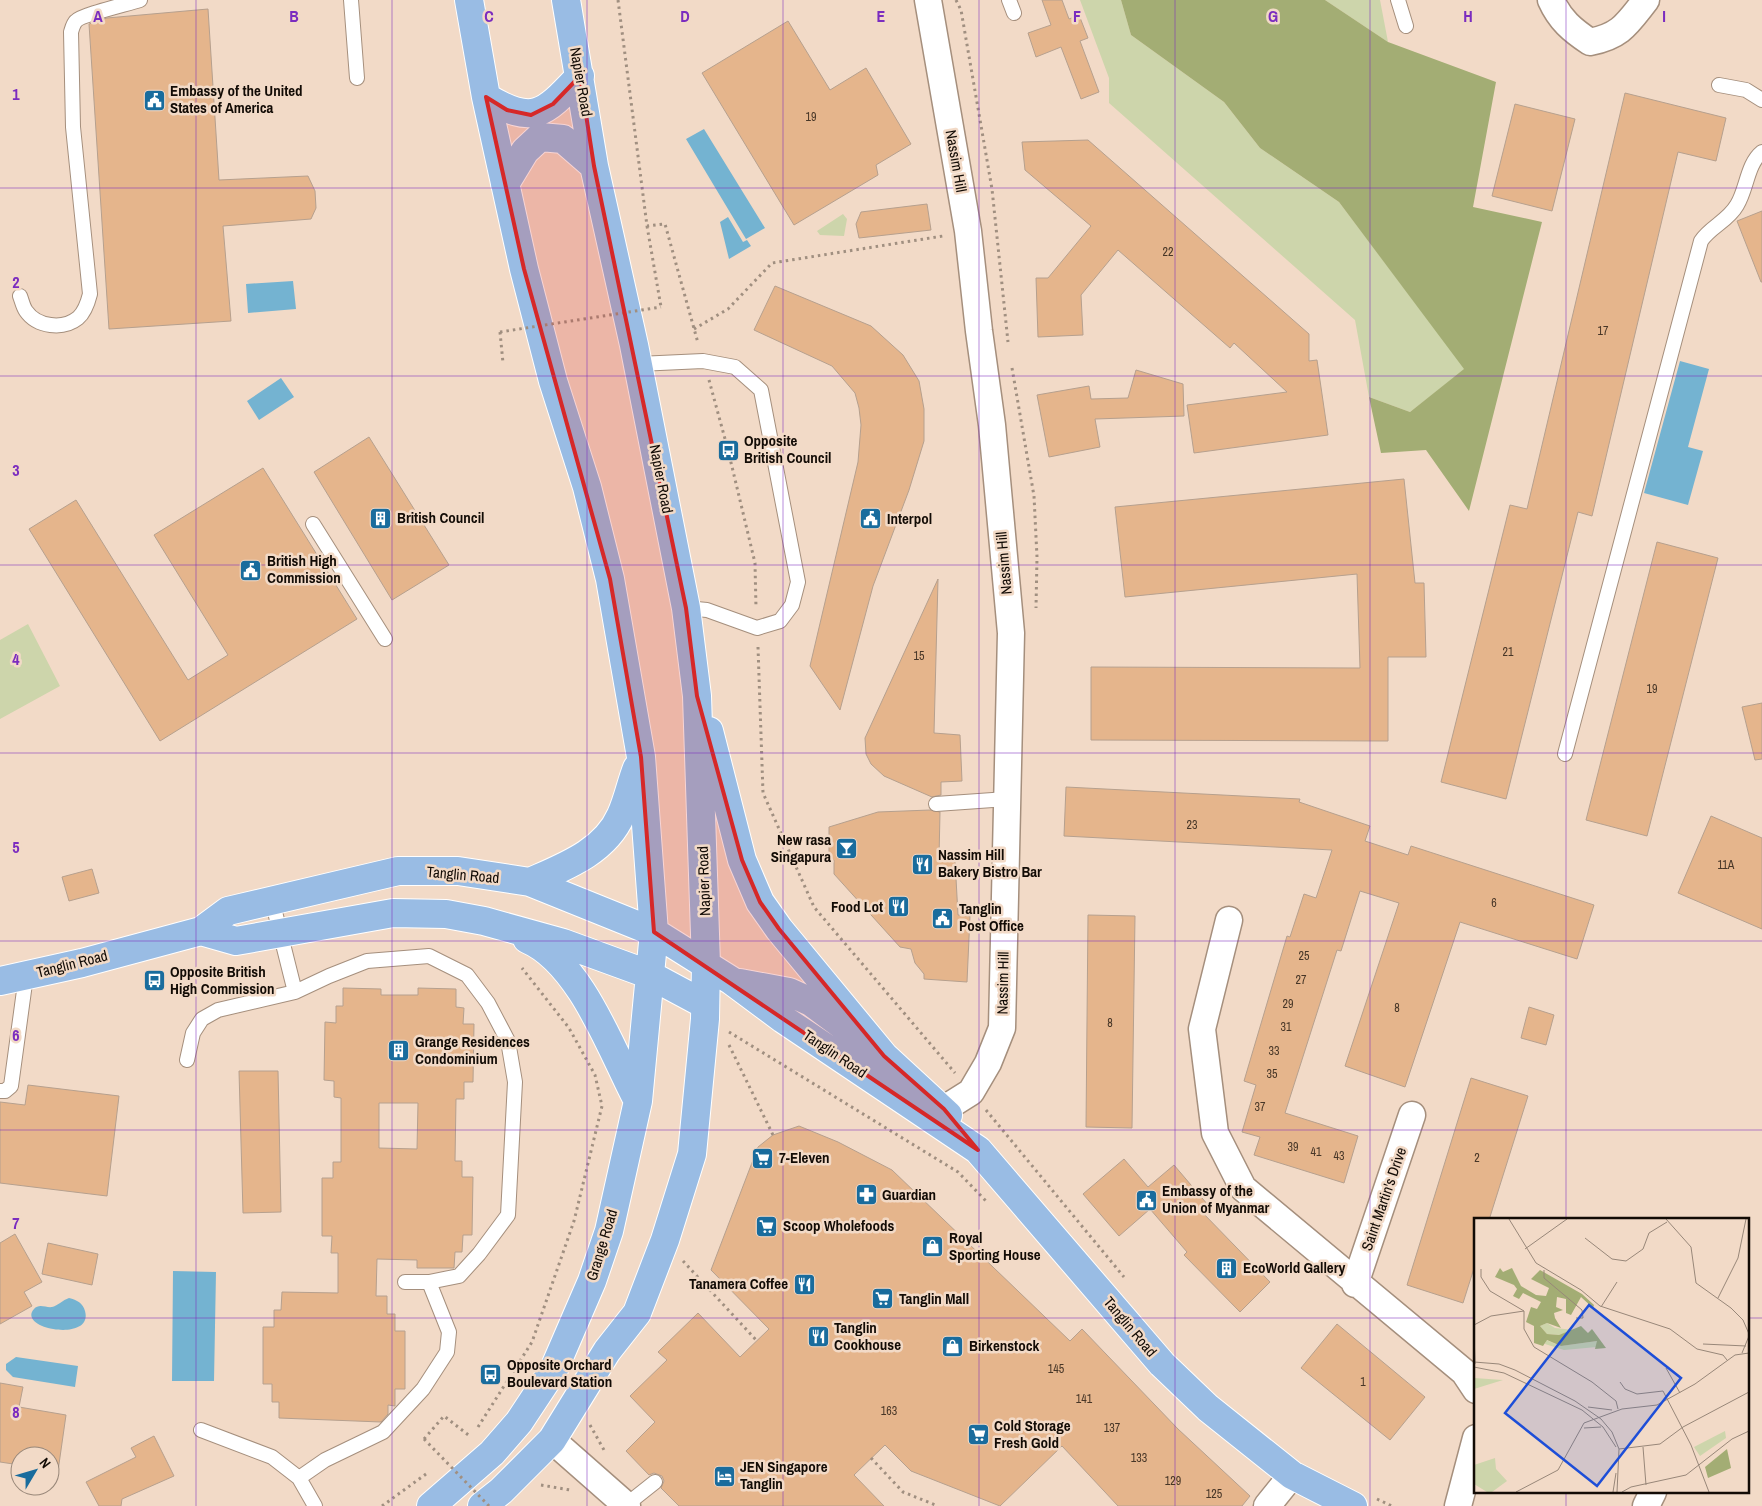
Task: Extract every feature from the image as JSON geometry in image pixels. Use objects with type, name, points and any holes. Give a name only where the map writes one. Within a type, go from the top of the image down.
[{"type":"main road","points":[[469,0],[486,98],[505,184],[553,381],[587,487],[610,579],[641,757],[654,932]]},
{"type":"main road","name":"Napier Road","points":[[566,0],[594,166],[638,364],[686,608],[698,696],[706,964]]},
{"type":"main road","points":[[486,98],[507,110],[531,115],[553,104],[580,76]]},
{"type":"main road","points":[[505,184],[525,151],[540,138],[563,139],[594,166]]},
{"type":"main road","points":[[698,696],[717,758],[742,860],[760,902],[779,929],[884,1056]]},
{"type":"main road","points":[[530,882],[572,864],[600,845],[621,817],[641,757]]},
{"type":"main road","name":"Tanglin Road","points":[[13,978],[82,963],[201,931],[228,911],[398,871],[458,872],[530,882],[654,932],[732,981],[783,1019],[978,1150],[1162,1364],[1208,1408],[1292,1474],[1361,1501]]},
{"type":"main road","points":[[201,931],[236,941],[393,913],[446,914],[484,921],[563,943],[648,974],[704,1004]]},
{"type":"main road","points":[[484,921],[542,945],[577,984],[602,1027],[638,1101]]},
{"type":"main road","name":"Grange Road","points":[[431,1506],[492,1453],[519,1422],[554,1369],[592,1281],[609,1231],[638,1101],[648,974],[654,932]]},
{"type":"main road","points":[[482,1506],[552,1440],[607,1351],[637,1313],[664,1240],[692,1154],[705,1019],[706,964]]},
{"type":"main road","points":[[732,981],[789,992],[811,1002],[884,1056],[944,1109],[978,1150]]},
{"type":"street","name":"Nassim Hill","points":[[928,0],[968,232],[978,331],[992,425],[1011,633],[1002,1028],[988,1063],[971,1092],[944,1109]]},
{"type":"street","points":[[1551,0],[1557,14],[1572,30],[1590,42],[1609,38],[1628,24],[1646,0]]},
{"type":"street","points":[[1229,920],[1202,1029],[1215,1133],[1243,1188],[1355,1284],[1464,1372],[1474,1387]]},
{"type":"street","name":"Saint Martin's Drive","points":[[1355,1284],[1412,1114]]},
{"type":"street","points":[[552,1440],[627,1506]]},
{"type":"street","points":[[1458,1506],[1474,1446]]},
{"type":"street","points":[[1267,1506],[1292,1474]]},
{"type":"street","points":[[1646,1506],[1652,1494]]},
{"type":"lane","points":[[20,296],[26,311],[41,324],[61,326],[78,318],[86,307],[90,294],[73,127],[70,32],[76,20],[88,14],[111,10],[140,0]]},
{"type":"lane","points":[[351,0],[357,78]]},
{"type":"lane","points":[[1398,0],[1406,26]]},
{"type":"lane","points":[[1719,85],[1746,90],[1762,100]]},
{"type":"lane","points":[[1565,754],[1701,241],[1707,232],[1723,221],[1737,206],[1747,184],[1751,167],[1762,152]]},
{"type":"lane","points":[[638,364],[703,361],[735,367],[760,390],[798,582],[792,605],[780,621],[757,628],[707,610],[686,608]]},
{"type":"lane","points":[[313,524],[385,639]]},
{"type":"lane","points":[[936,804],[1007,799]]},
{"type":"lane","points":[[272,900],[295,992]]},
{"type":"lane","points":[[187,1060],[193,1033],[202,1019],[218,1010],[295,992],[367,961],[429,956],[468,974],[488,1003],[508,1041],[515,1082],[508,1215],[479,1254],[459,1276],[429,1282],[405,1282]]},
{"type":"lane","points":[[0,1091],[5,1091],[11,1086],[13,978]]},
{"type":"lane","points":[[299,1478],[325,1460],[383,1432],[423,1389],[448,1352],[449,1332],[429,1282]]},
{"type":"lane","points":[[201,1430],[272,1457],[299,1478],[315,1506]]},
{"type":"lane","points":[[627,1506],[656,1482]]},
{"type":"path","points":[[503,363],[500,332],[661,307],[647,226],[618,0]]},
{"type":"path","points":[[956,0],[960,10],[992,189],[1008,345]]},
{"type":"path","points":[[647,226],[665,224],[728,450],[755,563],[763,793],[814,907],[971,1092],[1126,1280]]},
{"type":"path","points":[[694,329],[728,309],[772,263],[968,232]]},
{"type":"path","points":[[727,1031],[958,1172],[992,1208]]},
{"type":"path","points":[[727,1042],[772,1135]]},
{"type":"path","points":[[664,1240],[757,1341]]},
{"type":"path","points":[[489,1506],[424,1439],[444,1416],[492,1453]]},
{"type":"path","points":[[872,1458],[903,1492],[938,1506]]},
{"type":"path","points":[[1361,1501],[1392,1506]]},
{"type":"highlighted area","points":[[580,76],[594,166],[686,608],[697,696],[742,860],[760,902],[779,929],[884,1056],[944,1109],[978,1150],[654,932],[641,757],[610,579],[524,269],[486,97],[507,110],[531,115],[553,104]]},
{"type":"green space","points":[[1080,0],[1121,0],[1131,35],[1224,102],[1260,148],[1339,202],[1465,369],[1410,412],[1369,397],[1355,320],[1109,103],[1109,78]]},
{"type":"green space","points":[[1121,0],[1325,0],[1388,42],[1496,82],[1473,207],[1542,222],[1469,511],[1426,450],[1381,453],[1369,397],[1410,412],[1464,369],[1339,202],[1260,148],[1224,102],[1131,35]]},
{"type":"green space","points":[[1325,0],[1380,0],[1388,42]]},
{"type":"green space","points":[[843,214],[847,219],[844,236],[820,235],[817,231]]},
{"type":"green space","points":[[28,624],[60,686],[0,719],[0,640]]},
{"type":"water","points":[[704,129],[765,228],[746,239],[686,139]]},
{"type":"water","points":[[728,217],[743,242],[747,240],[751,246],[729,259],[720,222]]},
{"type":"water","points":[[293,281],[296,309],[248,313],[246,284]]},
{"type":"water","points":[[1680,361],[1709,369],[1688,447],[1703,451],[1688,505],[1644,493]]},
{"type":"water","points":[[281,378],[294,397],[259,420],[247,401]]},
{"type":"water","points":[[173,1271],[216,1272],[214,1381],[172,1381]]},
{"type":"water","points":[[69,1298],[79,1302],[85,1311],[85,1321],[78,1327],[68,1330],[56,1330],[36,1322],[31,1316],[36,1307],[52,1307]]},
{"type":"water","points":[[16,1357],[78,1366],[75,1387],[13,1377],[6,1370],[6,1364]]},
{"type":"building","points":[[1042,0],[1062,0],[1069,19],[1079,15],[1088,38],[1080,41],[1099,92],[1081,99],[1061,47],[1036,57],[1028,33],[1051,25]]},
{"type":"building","name":"Embassy of the United States of America","points":[[208,9],[219,180],[308,176],[315,191],[316,208],[311,219],[223,226],[231,321],[109,329],[89,24],[107,18]]},
{"type":"building","points":[[788,21],[830,90],[866,68],[911,144],[876,165],[878,175],[794,225],[702,73]]},
{"type":"building","points":[[1625,93],[1726,118],[1716,161],[1678,152],[1592,516],[1578,512],[1506,799],[1441,782],[1510,505],[1527,509]]},
{"type":"building","points":[[1515,104],[1575,119],[1552,211],[1492,196]]},
{"type":"building","points":[[1088,140],[1309,334],[1309,361],[1317,360],[1328,435],[1194,453],[1187,405],[1287,392],[1234,343],[1230,348],[1118,250],[1081,295],[1083,335],[1038,337],[1036,278],[1048,278],[1091,226],[1025,170],[1022,142]]},
{"type":"building","points":[[927,204],[931,230],[859,238],[856,224],[861,212]]},
{"type":"building","points":[[1762,211],[1762,282],[1761,282],[1737,221]]},
{"type":"building","name":"Interpol","points":[[775,286],[871,326],[903,355],[919,381],[924,409],[924,441],[909,490],[873,586],[840,710],[810,666],[858,462],[861,425],[859,408],[855,393],[832,366],[754,330]]},
{"type":"building","points":[[1136,370],[1183,384],[1184,416],[1095,419],[1100,447],[1049,457],[1037,395],[1089,386],[1091,399],[1128,398]]},
{"type":"building","name":"British Council","points":[[369,437],[449,565],[392,600],[314,472]]},
{"type":"building","points":[[263,468],[357,619],[160,741],[29,529],[76,500],[188,680],[228,655],[154,535]]},
{"type":"building","points":[[1404,479],[1415,583],[1424,583],[1426,657],[1388,657],[1388,741],[1091,740],[1091,667],[1360,668],[1357,574],[1125,597],[1115,507]]},
{"type":"building","points":[[1657,542],[1718,558],[1647,836],[1586,820]]},
{"type":"building","points":[[938,579],[934,733],[960,735],[962,781],[941,782],[941,795],[932,797],[884,776],[871,764],[866,754],[865,738]]},
{"type":"building","points":[[1762,703],[1762,759],[1755,760],[1742,707]]},
{"type":"building","points":[[1066,787],[1300,799],[1299,802],[1370,826],[1365,841],[1408,855],[1411,846],[1594,905],[1577,959],[1460,922],[1405,1087],[1345,1066],[1399,903],[1360,891],[1341,951],[1337,950],[1285,1113],[1358,1136],[1344,1183],[1254,1155],[1260,1137],[1242,1132],[1256,1085],[1244,1081],[1287,936],[1290,937],[1304,894],[1316,898],[1332,850],[1064,836]]},
{"type":"building","points":[[930,810],[940,812],[939,858],[955,860],[958,915],[970,916],[967,982],[924,979],[924,974],[915,963],[911,949],[900,947],[834,874],[834,860],[829,860],[829,827],[878,812]]},
{"type":"building","points":[[1711,816],[1762,838],[1762,929],[1678,893]]},
{"type":"building","points":[[92,869],[99,893],[69,901],[62,877]]},
{"type":"building","points":[[1088,915],[1135,916],[1132,1128],[1086,1127]]},
{"type":"building","points":[[343,988],[381,989],[381,995],[418,995],[418,988],[456,989],[456,1007],[464,1008],[463,1024],[474,1024],[473,1082],[464,1082],[464,1099],[456,1099],[455,1161],[462,1161],[462,1177],[473,1177],[472,1235],[463,1235],[462,1252],[455,1252],[454,1268],[417,1268],[417,1260],[377,1259],[376,1296],[387,1296],[387,1314],[395,1314],[395,1331],[405,1331],[405,1389],[395,1389],[395,1406],[388,1405],[388,1414],[381,1422],[279,1418],[279,1402],[272,1402],[272,1384],[263,1384],[263,1327],[274,1327],[274,1310],[281,1310],[282,1292],[338,1293],[338,1253],[331,1253],[332,1236],[322,1236],[322,1178],[333,1178],[333,1162],[341,1162],[341,1098],[334,1097],[334,1081],[324,1080],[325,1022],[336,1023],[336,1006],[343,1006]],"holes":[[[379,1103],[418,1103],[417,1149],[379,1148]]]},
{"type":"building","points":[[1529,1007],[1554,1015],[1546,1045],[1521,1038]]},
{"type":"building","points":[[239,1071],[278,1071],[281,1212],[243,1213]]},
{"type":"building","points":[[1471,1078],[1528,1096],[1490,1218],[1474,1218],[1474,1268],[1463,1303],[1407,1285]]},
{"type":"building","points":[[28,1085],[119,1096],[107,1196],[0,1183],[0,1102],[25,1105]]},
{"type":"building","name":"Tanglin Mall","points":[[799,1126],[838,1142],[892,1170],[1070,1341],[1082,1329],[1178,1429],[1250,1496],[1242,1506],[1118,1506],[1062,1446],[1000,1506],[911,1471],[885,1445],[854,1475],[884,1506],[679,1506],[661,1488],[664,1481],[662,1476],[654,1473],[649,1475],[626,1451],[655,1422],[630,1396],[667,1360],[658,1352],[698,1313],[740,1357],[769,1329],[711,1270],[758,1147],[773,1135]]},
{"type":"building","points":[[1124,1159],[1148,1187],[1174,1165],[1208,1205],[1201,1211],[1270,1282],[1240,1312],[1184,1255],[1187,1252],[1150,1209],[1119,1236],[1083,1194]]},
{"type":"building","points":[[15,1234],[42,1282],[24,1292],[32,1306],[0,1324],[0,1243]]},
{"type":"building","points":[[48,1243],[98,1254],[92,1285],[42,1274]]},
{"type":"building","points":[[1337,1324],[1425,1397],[1390,1440],[1301,1368]]},
{"type":"building","points":[[0,1383],[23,1387],[19,1407],[66,1415],[60,1457],[60,1446],[10,1446],[10,1464],[0,1462]]},
{"type":"building","points":[[154,1436],[174,1476],[122,1499],[121,1506],[99,1506],[86,1482],[136,1457],[131,1448]]},
{"type":"place","name":"Embassy of the United States of America","points":[[154,100]]},
{"type":"place","name":"Opposite British Council","points":[[728,450]]},
{"type":"place","name":"British Council","points":[[381,518]]},
{"type":"place","name":"Interpol","points":[[871,519]]},
{"type":"place","name":"British High Commission","points":[[251,570]]},
{"type":"place","name":"New rasa Singapura","points":[[847,849]]},
{"type":"place","name":"Nassim Hill Bakery Bistro Bar","points":[[922,864]]},
{"type":"place","name":"Food Lot","points":[[899,907]]},
{"type":"place","name":"Tanglin Post Office","points":[[943,918]]},
{"type":"place","name":"Opposite British High Commission","points":[[154,981]]},
{"type":"place","name":"Grange Residences Condominium","points":[[399,1051]]},
{"type":"place","name":"7-Eleven","points":[[763,1158]]},
{"type":"place","name":"Guardian","points":[[866,1195]]},
{"type":"place","name":"Embassy of the Union of Myanmar","points":[[1146,1200]]},
{"type":"place","name":"Scoop Wholefoods","points":[[767,1226]]},
{"type":"place","name":"Royal Sporting House","points":[[933,1247]]},
{"type":"place","name":"EcoWorld Gallery","points":[[1227,1268]]},
{"type":"place","name":"Tanamera Coffee","points":[[804,1284]]},
{"type":"place","name":"Tanglin Mall","points":[[883,1299]]},
{"type":"place","name":"Tanglin Cookhouse","points":[[818,1337]]},
{"type":"place","name":"Birkenstock","points":[[953,1346]]},
{"type":"place","name":"Opposite Orchard Boulevard Station","points":[[491,1374]]},
{"type":"place","name":"Cold Storage Fresh Gold","points":[[978,1435]]},
{"type":"place","name":"JEN Singapore Tanglin","points":[[724,1476]]}]
